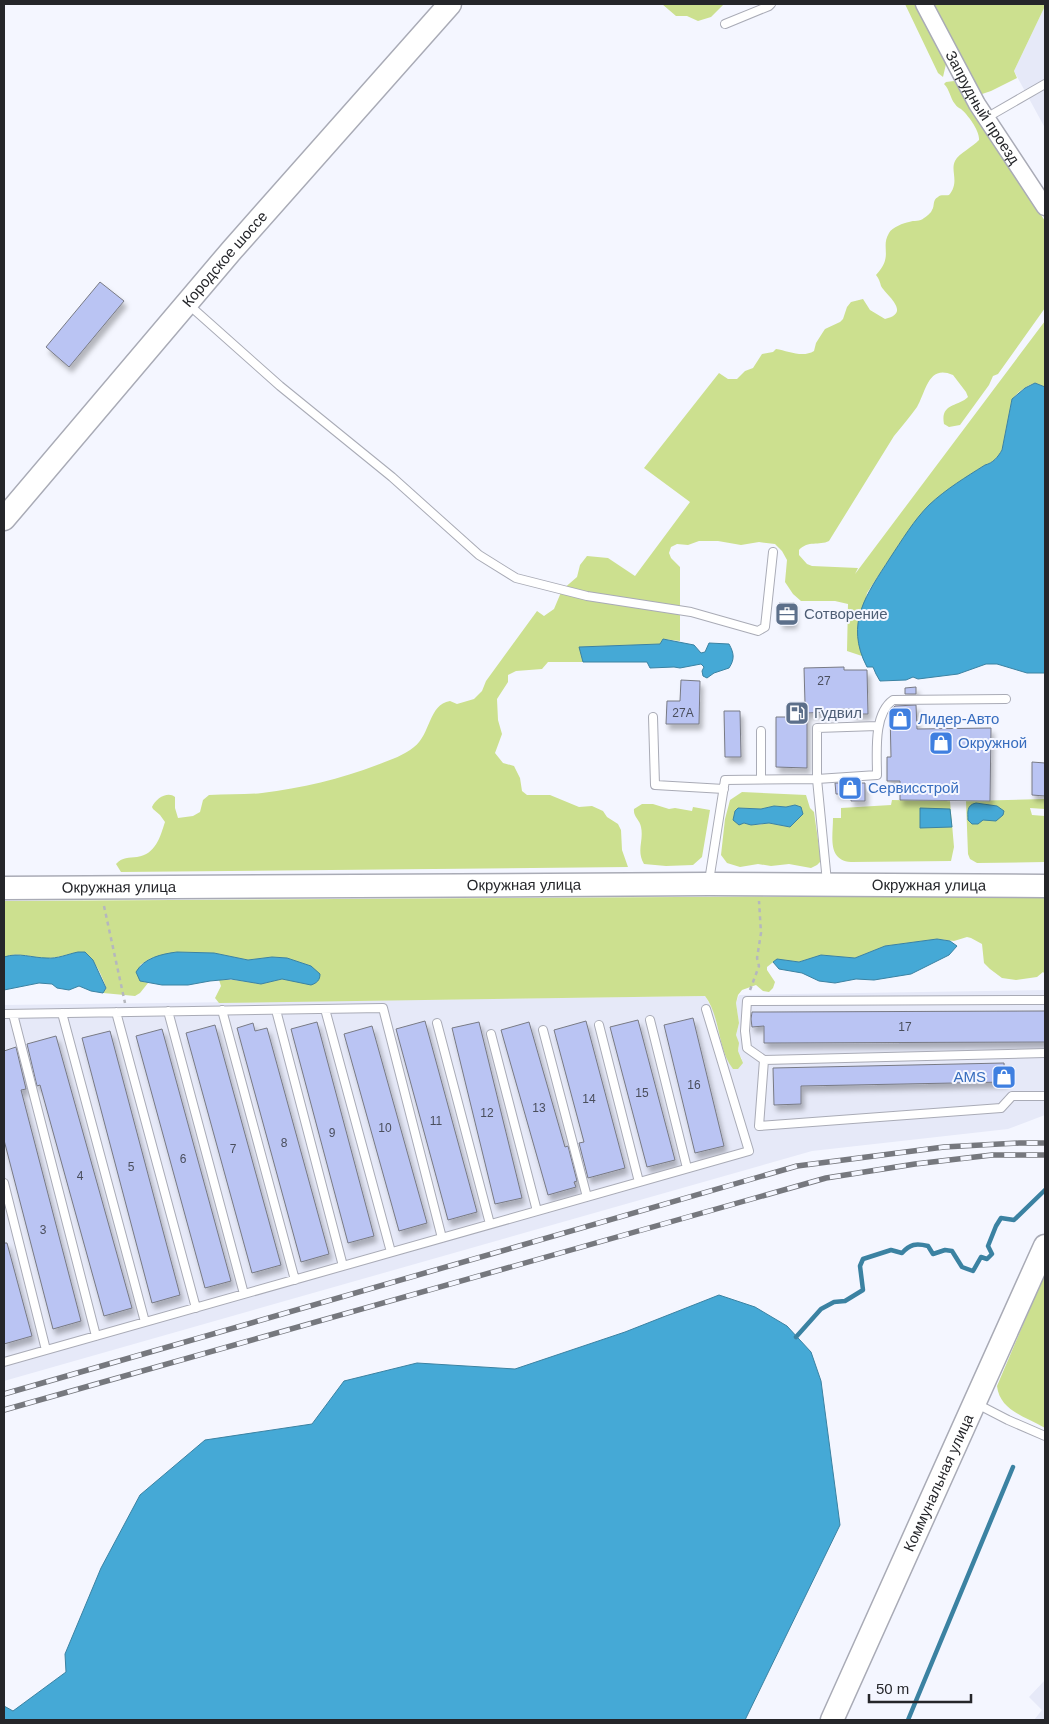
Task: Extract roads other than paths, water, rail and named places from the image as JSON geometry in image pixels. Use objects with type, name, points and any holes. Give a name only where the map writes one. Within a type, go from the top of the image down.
[{"type":"main road","name":"Кородское шоссе","points":[[4,518],[232,250],[450,4]]},
{"type":"main road","name":"Окружная улица","points":[[4,888],[708,884],[1045,886]]},
{"type":"main road","name":"Коммунальная улица","points":[[832,1720],[1045,1246]]},
{"type":"street","name":"Запрудный проезд","points":[[924,4],[972,96],[1045,208]]},
{"type":"lane","points":[[725,24],[771,4]]},
{"type":"lane","points":[[986,118],[1045,84]]},
{"type":"lane","points":[[187,303],[280,386],[392,477],[479,555],[516,578],[587,596],[691,612],[758,631],[765,626],[773,552]]},
{"type":"lane","points":[[708,884],[725,780],[817,779],[877,775],[878,726],[888,703],[893,700],[1006,699]]},
{"type":"lane","points":[[653,717],[654,785],[724,789]]},
{"type":"lane","points":[[828,884],[817,779],[816,728],[878,726]]},
{"type":"lane","points":[[761,731],[761,779]]},
{"type":"lane","points":[[1045,1000],[747,1001],[745,1031],[747,1048],[764,1060],[1045,1053]]},
{"type":"lane","points":[[4,1014],[383,1008],[442,1238]]},
{"type":"lane","points":[[4,1362],[749,1151],[706,1008]]},
{"type":"lane","points":[[325,1009],[391,1252]]},
{"type":"lane","points":[[222,1010],[295,1280]]},
{"type":"lane","points":[[276,1010],[343,1266]]},
{"type":"lane","points":[[168,1011],[244,1294]]},
{"type":"lane","points":[[116,1012],[196,1308]]},
{"type":"lane","points":[[62,1013],[145,1322]]},
{"type":"lane","points":[[13,1014],[96,1336]]},
{"type":"lane","points":[[650,1020],[687,1168]]},
{"type":"lane","points":[[437,1023],[490,1224]]},
{"type":"lane","points":[[598,1026],[638,1182]]},
{"type":"lane","points":[[543,1030],[587,1197]]},
{"type":"lane","points":[[491,1034],[537,1211]]},
{"type":"lane","points":[[764,1060],[759,1126],[1001,1108],[1012,1096],[1045,1096]]},
{"type":"lane","points":[[4,1183],[46,1350]]},
{"type":"lane","points":[[976,1403],[1008,1420],[1045,1436]]},
{"type":"water","points":[[1035,383],[1045,387],[1045,673],[1027,673],[997,664],[986,664],[958,674],[880,681],[873,667],[867,667],[860,651],[858,636],[861,610],[873,584],[913,524],[924,511],[949,488],[993,461],[999,455],[1002,450],[1012,399],[1025,388]]},
{"type":"water","points":[[663,639],[694,645],[701,653],[705,652],[709,643],[729,644],[733,653],[733,659],[729,668],[714,673],[707,678],[703,676],[702,671],[704,667],[701,664],[680,668],[650,668],[647,662],[583,662],[579,647],[660,644]]},
{"type":"water","points":[[976,803],[997,806],[1004,811],[1003,815],[996,821],[983,820],[978,824],[972,824],[968,820],[968,810]]},
{"type":"water","points":[[795,805],[801,807],[803,814],[790,827],[769,823],[751,825],[744,823],[739,825],[733,820],[735,811],[738,808],[761,809]]},
{"type":"water","points":[[920,808],[950,809],[952,827],[920,828]]},
{"type":"water","points":[[937,939],[950,941],[957,946],[949,955],[911,974],[874,980],[856,979],[835,983],[819,981],[802,973],[779,969],[773,962],[777,959],[799,962],[821,955],[855,958],[885,946]]},
{"type":"water","points":[[85,952],[93,960],[106,988],[103,993],[79,986],[69,990],[57,988],[52,984],[39,983],[4,990],[4,957],[20,955],[51,958]]},
{"type":"water","points":[[177,952],[214,953],[248,960],[272,957],[287,958],[311,966],[320,976],[318,981],[311,985],[282,979],[261,984],[231,979],[188,985],[162,985],[140,981],[136,972],[144,963],[159,956]]},
{"type":"water","points":[[719,1295],[755,1307],[787,1326],[811,1352],[821,1381],[840,1525],[745,1720],[4,1720],[4,1706],[13,1711],[66,1672],[65,1654],[101,1568],[140,1495],[205,1440],[312,1424],[344,1381],[417,1363],[515,1369],[625,1332]]},
{"type":"waterway","points":[[796,1337],[821,1309],[834,1302],[845,1301],[863,1290],[860,1266],[863,1259],[891,1250],[902,1253],[911,1246],[920,1245],[928,1246],[933,1254],[945,1250],[952,1251],[962,1267],[973,1271],[981,1257],[987,1259],[992,1254],[988,1246],[1001,1218],[1014,1220],[1045,1190]]},
{"type":"waterway","points":[[908,1720],[1013,1467]]},
{"type":"railway","points":[[4,1394],[797,1166],[944,1147],[1045,1143]]},
{"type":"railway","points":[[4,1410],[826,1178],[915,1164],[992,1155],[1045,1155]]},
{"type":"place","name":"Сотворение","points":[[787,614]]},
{"type":"place","name":"Гудвил","points":[[797,713]]},
{"type":"place","name":"Лидер-Авто","points":[[900,719]]},
{"type":"place","name":"Окружной","points":[[941,743]]},
{"type":"place","name":"Сервисстрой","points":[[850,788]]},
{"type":"place","name":"AMS","points":[[1004,1077]]}]
